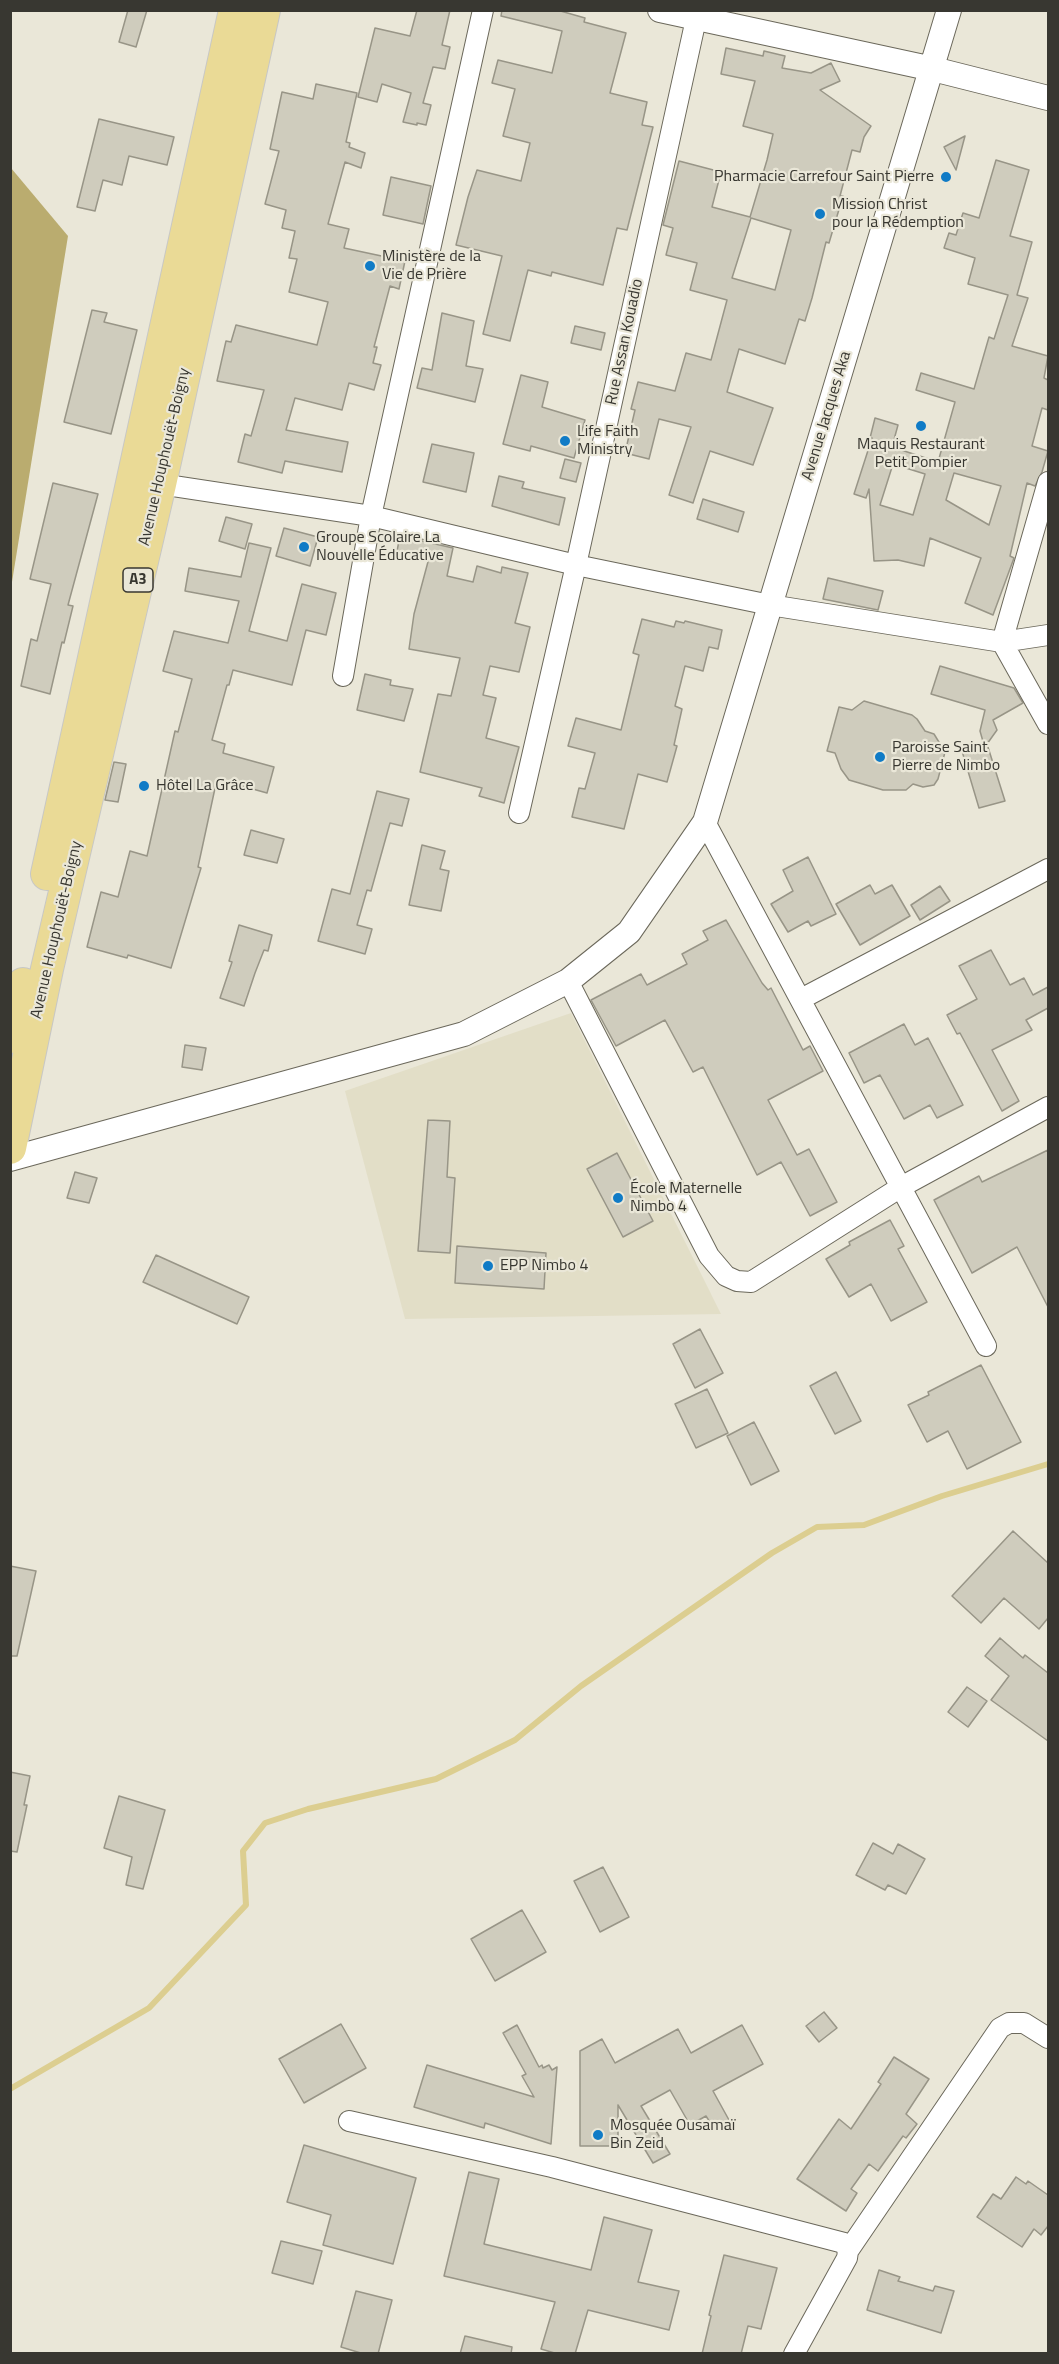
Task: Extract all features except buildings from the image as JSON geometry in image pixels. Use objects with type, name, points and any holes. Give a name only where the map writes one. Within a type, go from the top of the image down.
[{"type":"highway","name":"Avenue Houphouët-Boigny","points":[[10,1037],[134,480],[235,10]]},
{"type":"highway","name":"Avenue Houphouët-Boigny","points":[[10,1148],[47,969],[160,484],[264,10]]},
{"type":"street","points":[[343,676],[371,516],[483,10]]},
{"type":"street","points":[[660,10],[697,14],[1048,98]]},
{"type":"street","name":"Avenue Jacques Aka","points":[[10,1159],[464,1034],[568,981],[629,932],[705,822],[949,10]]},
{"type":"street","name":"Rue Assan Kouadio","points":[[519,813],[697,14]]},
{"type":"street","points":[[1048,482],[1002,642],[1048,724]]},
{"type":"street","points":[[160,484],[371,516],[576,565],[770,605],[1002,642],[1048,635]]},
{"type":"street","points":[[705,822],[986,1346]]},
{"type":"street","points":[[801,999],[1048,869]]},
{"type":"street","points":[[568,981],[709,1256],[726,1276],[738,1281],[751,1282],[901,1187],[1048,1107]]},
{"type":"street","points":[[794,2354],[847,2258],[848,2251],[1000,2028],[1010,2023],[1024,2023],[1048,2038]]},
{"type":"street","points":[[349,2121],[552,2168],[833,2240],[844,2243],[848,2251]]},
{"type":"shaded area","points":[[11,168],[68,236],[11,588]]},
{"type":"shaded area","points":[[571,1013],[721,1314],[405,1319],[345,1091]]},
{"type":"waterway","points":[[10,2089],[149,2008],[246,1905],[243,1851],[265,1823],[308,1809],[436,1779],[515,1740],[581,1686],[772,1553],[817,1527],[864,1525],[942,1496],[1048,1464]]},
{"type":"place","name":"Pharmacie Carrefour Saint Pierre","points":[[946,177]]},
{"type":"place","name":"Mission Christ pour la Rédemption","points":[[820,214]]},
{"type":"place","name":"Ministère de la Vie de Prière","points":[[370,266]]},
{"type":"place","name":"Maquis Restaurant Petit Pompier","points":[[921,426]]},
{"type":"place","name":"Life Faith Ministry","points":[[565,441]]},
{"type":"place","name":"Groupe Scolaire La Nouvelle Éducative","points":[[304,547]]},
{"type":"place","name":"Paroisse Saint Pierre de Nimbo","points":[[880,757]]},
{"type":"place","name":"Hôtel La Grâce","points":[[144,786]]},
{"type":"place","name":"École Maternelle Nimbo 4","points":[[618,1198]]},
{"type":"place","name":"EPP Nimbo 4","points":[[488,1266]]},
{"type":"place","name":"Mosquée Ousamaï Bin Zeid","points":[[598,2135]]}]
